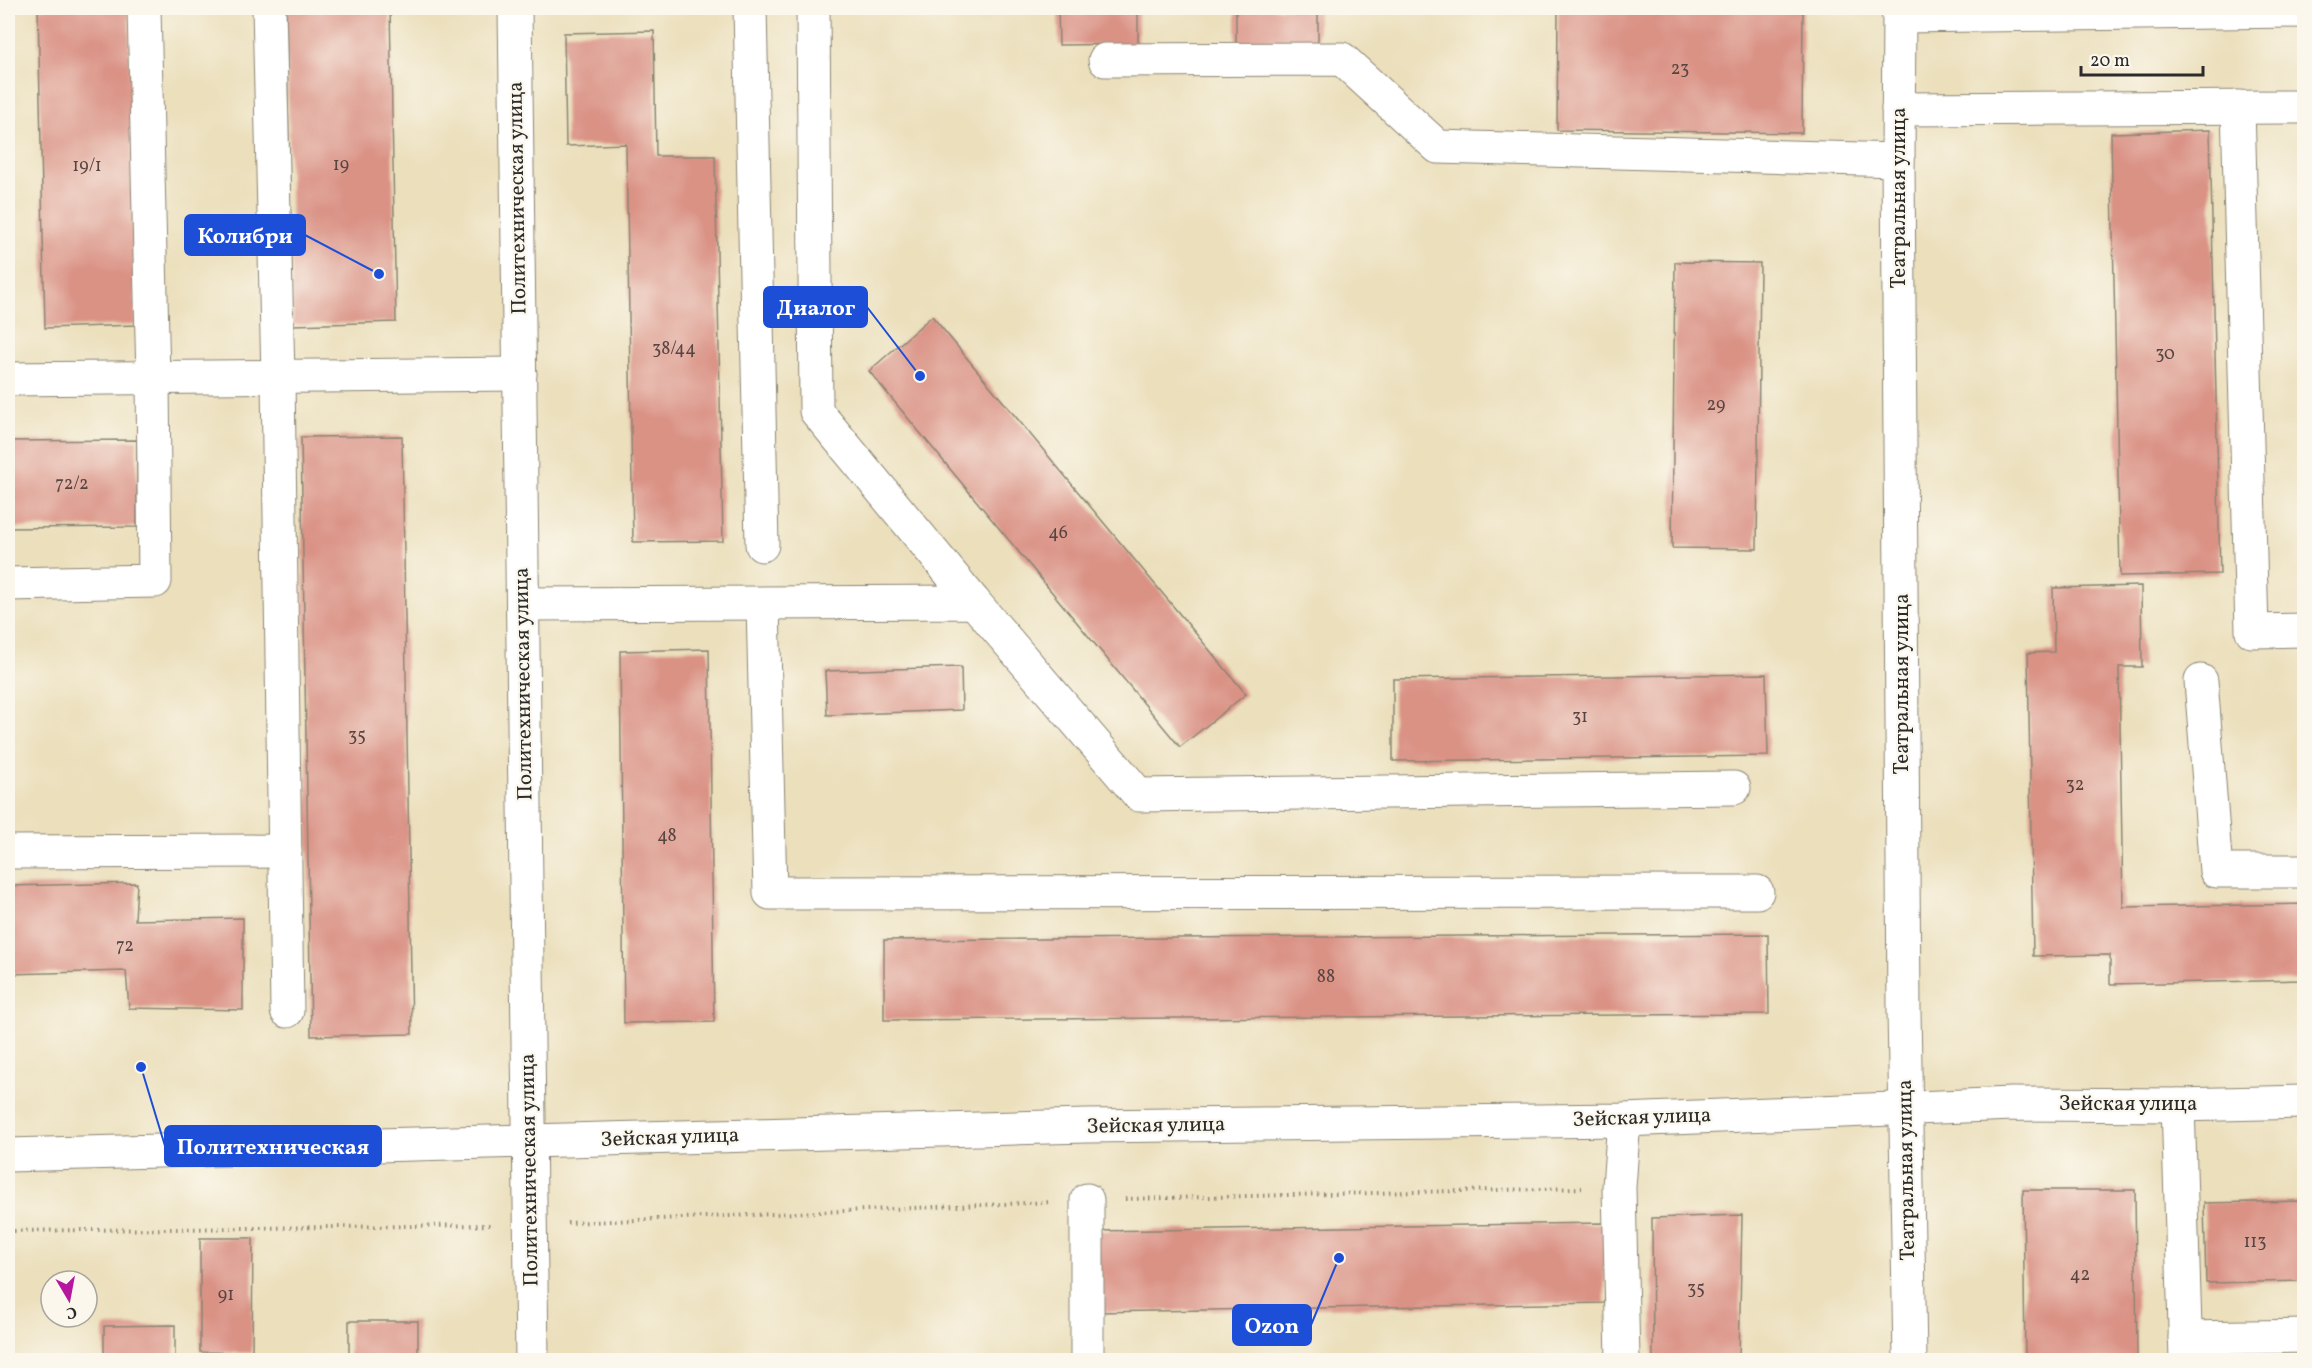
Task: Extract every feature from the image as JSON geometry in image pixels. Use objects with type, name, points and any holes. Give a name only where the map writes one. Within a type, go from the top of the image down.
[{"type":"street","points":[[8,584],[155,580],[153,378],[144,8]]},
{"type":"street","points":[[269,8],[278,377],[287,1011]]},
{"type":"street","name":"Политехническая улица","points":[[515,8],[532,1360]]},
{"type":"street","points":[[750,8],[762,545]]},
{"type":"street","points":[[813,8],[816,411],[974,602],[1139,795],[1734,788]]},
{"type":"street","points":[[1899,12],[2304,11]]},
{"type":"street","name":"Театральная улица","points":[[1899,12],[1898,160],[1905,1108],[1910,1360]]},
{"type":"street","points":[[1105,60],[1342,59],[1438,147],[1898,160]]},
{"type":"street","points":[[2238,107],[2252,631],[2304,630]]},
{"type":"street","points":[[1898,109],[2304,107]]},
{"type":"street","points":[[8,379],[520,374]]},
{"type":"street","points":[[523,604],[974,602]]},
{"type":"street","points":[[763,604],[770,893],[1757,892]]},
{"type":"street","points":[[2201,681],[2216,871],[2304,871]]},
{"type":"street","points":[[8,852],[285,851]]},
{"type":"street","name":"Зейская улица","points":[[8,1155],[529,1143],[1087,1126],[1624,1120],[2012,1104],[2304,1101]]},
{"type":"street","points":[[2178,1104],[2186,1349],[2304,1336]]},
{"type":"street","points":[[1623,1360],[1619,1187],[1624,1120]]},
{"type":"street","points":[[1087,1200],[1087,1360]]},
{"type":"path","points":[[8,1231],[531,1224],[1087,1200],[1619,1187]]},
{"type":"building","points":[[38,8],[129,8],[136,325],[45,328]]},
{"type":"building","points":[[286,8],[390,8],[396,322],[293,325]]},
{"type":"building","points":[[1058,8],[1138,8],[1138,44],[1059,45]]},
{"type":"building","points":[[1236,8],[1318,8],[1318,44],[1236,45]]},
{"type":"building","points":[[1558,8],[1803,8],[1802,133],[1557,130]]},
{"type":"building","points":[[654,31],[656,156],[715,156],[723,541],[633,542],[626,144],[566,146],[564,33]]},
{"type":"building","points":[[2210,130],[2220,574],[2120,576],[2111,133]]},
{"type":"building","points":[[1675,262],[1760,263],[1757,549],[1672,548]]},
{"type":"building","points":[[932,316],[1246,694],[1180,747],[869,371]]},
{"type":"building","points":[[402,436],[412,1034],[311,1036],[301,437]]},
{"type":"building","points":[[137,440],[137,527],[8,528],[8,441]]},
{"type":"building","points":[[2141,586],[2142,667],[2119,667],[2123,907],[2304,904],[2304,980],[2110,984],[2110,955],[2033,956],[2028,653],[2054,652],[2053,588]]},
{"type":"building","points":[[709,649],[714,1022],[624,1023],[620,651]]},
{"type":"building","points":[[961,667],[962,710],[827,715],[825,671]]},
{"type":"building","points":[[1766,674],[1768,756],[1393,761],[1393,679]]},
{"type":"building","points":[[137,883],[135,920],[243,918],[243,1010],[129,1008],[126,971],[8,974],[8,886]]},
{"type":"building","points":[[1768,934],[1769,1014],[884,1020],[884,940]]},
{"type":"building","points":[[2023,1190],[2135,1190],[2137,1360],[2025,1360]]},
{"type":"building","points":[[2304,1201],[2304,1281],[2206,1283],[2204,1203]]},
{"type":"building","points":[[1742,1215],[1739,1360],[1653,1360],[1652,1218]]},
{"type":"building","points":[[1604,1223],[1605,1303],[1097,1312],[1096,1231]]},
{"type":"building","points":[[200,1238],[253,1238],[252,1353],[200,1352]]},
{"type":"building","points":[[349,1321],[418,1321],[418,1360],[349,1360]]},
{"type":"building","points":[[175,1325],[175,1360],[104,1360],[104,1326]]},
{"type":"place","name":"Колибри","points":[[379,274]]},
{"type":"place","name":"Диалог","points":[[920,376]]},
{"type":"place","name":"Политехническая","points":[[141,1067]]},
{"type":"place","name":"Ozon","points":[[1339,1258]]}]
